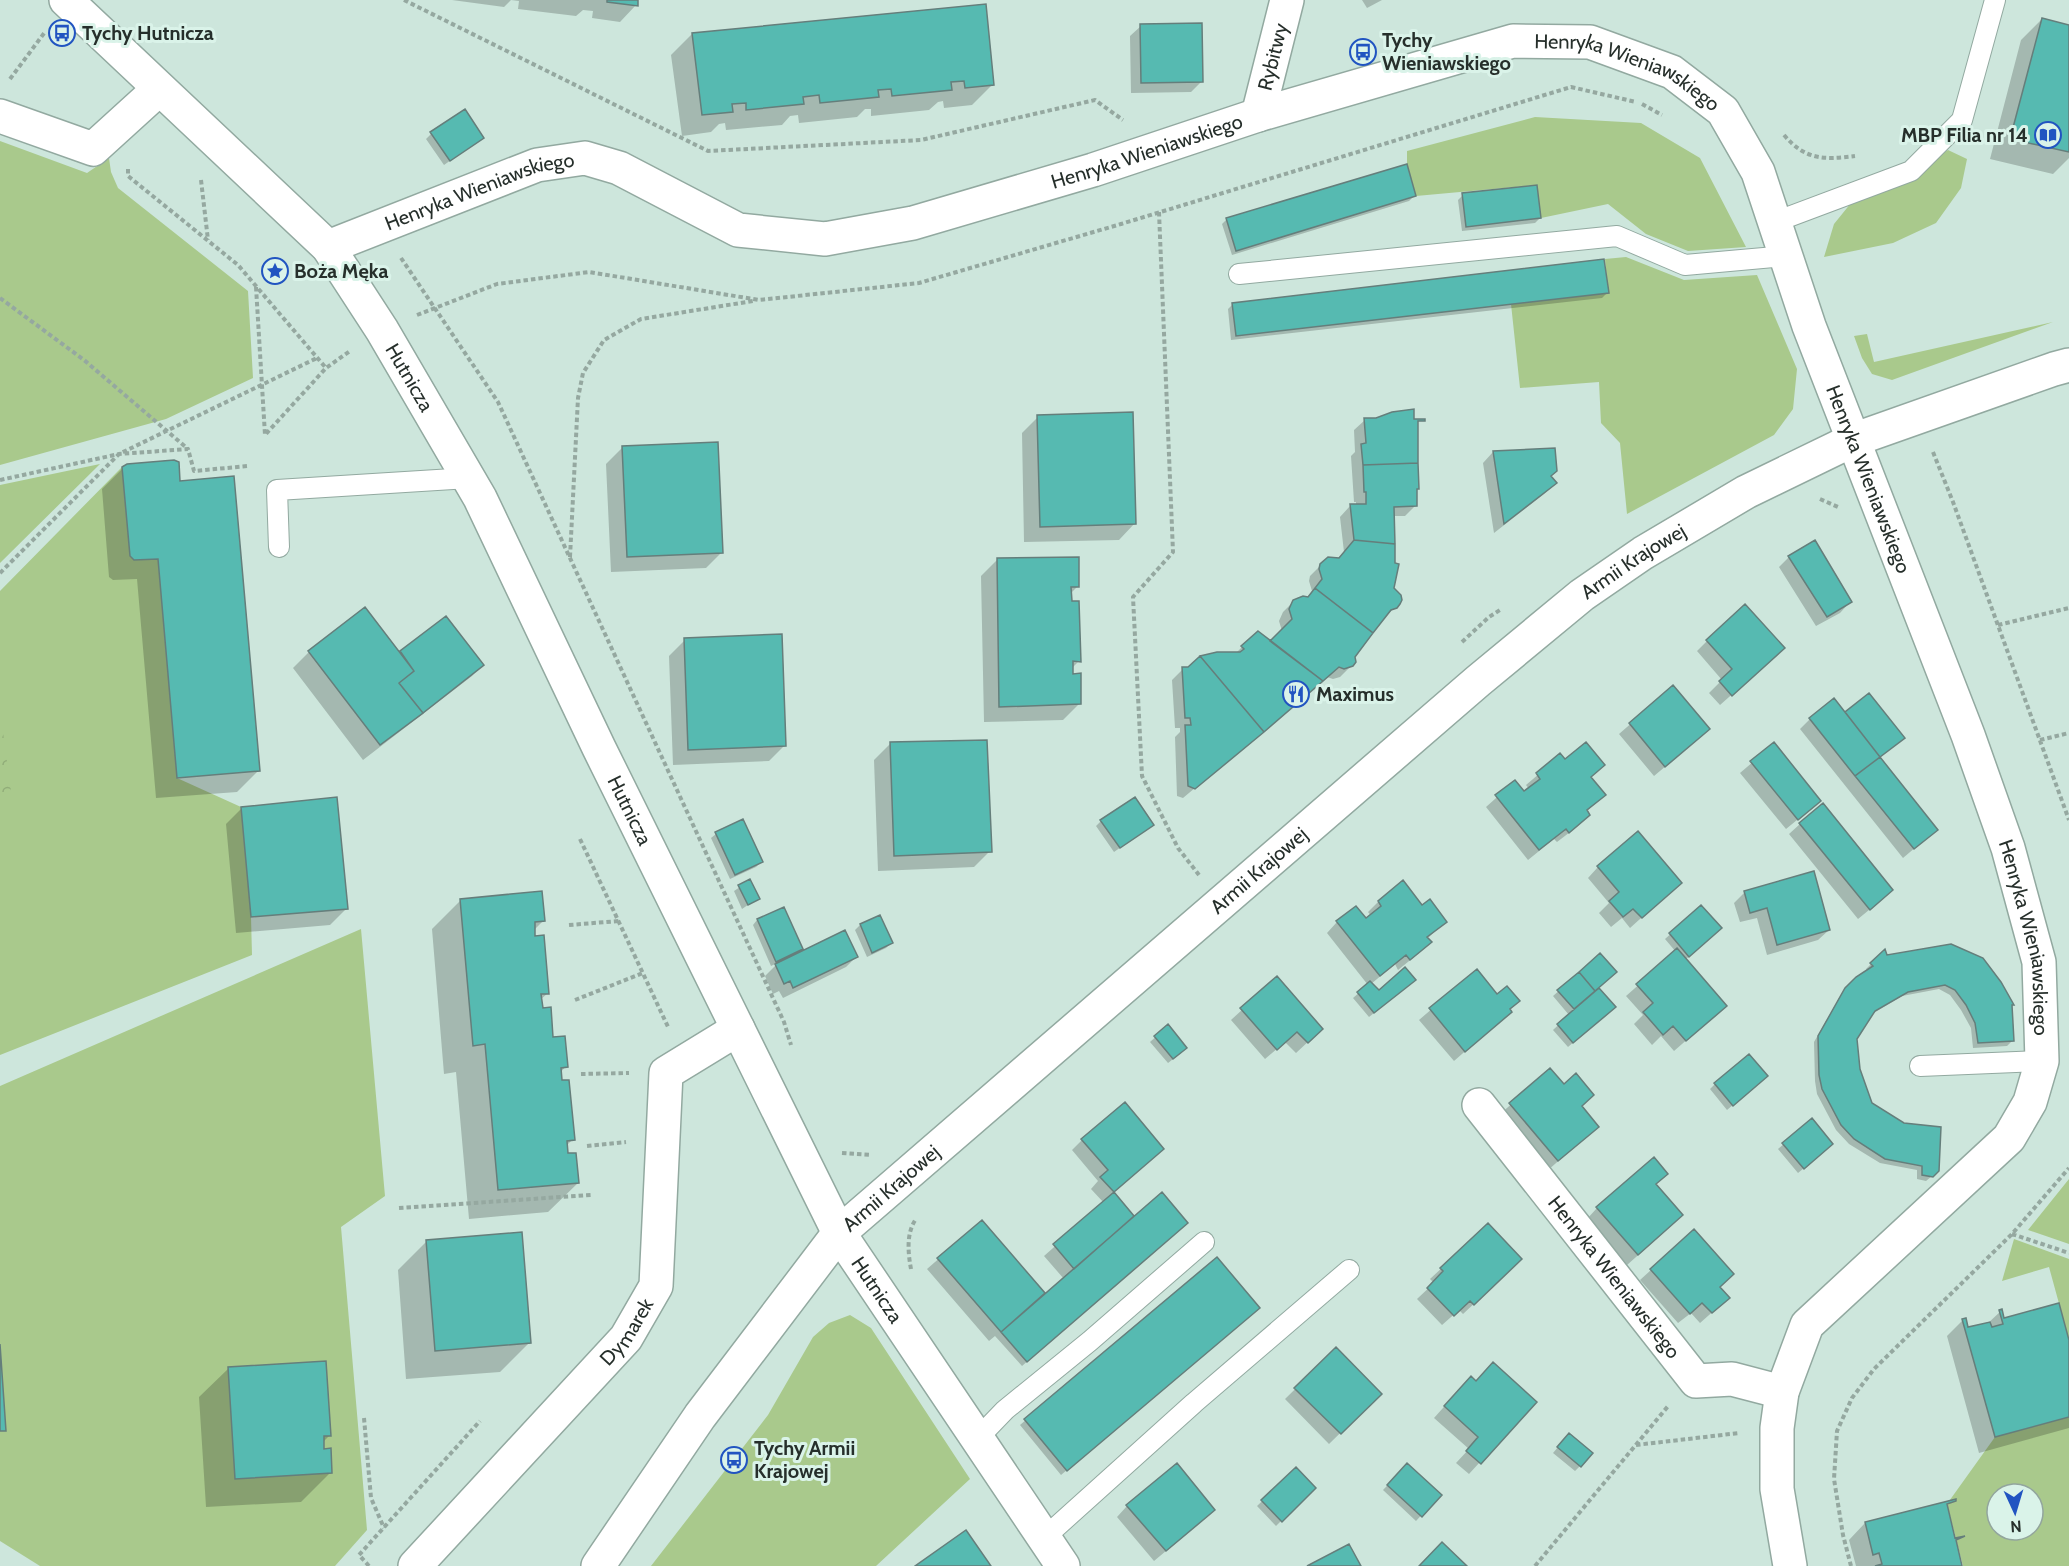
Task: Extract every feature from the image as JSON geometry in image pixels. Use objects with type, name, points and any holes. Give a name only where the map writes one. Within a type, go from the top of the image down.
[{"type":"street","name":"Hutnicza","points":[[66,0],[328,247],[382,330],[480,498],[599,748],[840,1233],[1063,1566]]},
{"type":"street","name":"Rybitwy","points":[[1258,115],[1287,0]]},
{"type":"street","name":"Henryka Wieniawskiego","points":[[328,247],[537,165],[585,158],[620,168],[738,230],[825,239],[913,223],[1093,170],[1258,115],[1513,41],[1590,42],[1672,72],[1723,111],[1758,172],[1809,326],[1968,735],[2008,848],[2040,962],[2042,1060],[2030,1102],[2009,1138],[1807,1325],[1782,1392],[1778,1428],[1777,1489],[1790,1566]]},
{"type":"street","points":[[0,116],[93,148],[159,89]]},
{"type":"street","name":"Armii Krajowej","points":[[598,1566],[700,1416],[840,1233],[1478,681],[1582,595],[1643,553],[1746,492],[1854,440],[2069,365]]},
{"type":"street","points":[[666,1073],[738,1029]]},
{"type":"street","name":"Dymarek","points":[[415,1566],[626,1338],[656,1286],[666,1073]]},
{"type":"street","name":"Henryka Wieniawskiego","points":[[1479,1105],[1696,1381]]},
{"type":"street","points":[[1696,1381],[1732,1379],[1782,1392]]},
{"type":"lane","points":[[1775,222],[1911,171],[1962,120],[1995,0]]},
{"type":"lane","points":[[1239,274],[1617,236],[1685,265],[1786,256]]},
{"type":"lane","points":[[279,547],[277,490],[469,478]]},
{"type":"lane","points":[[1920,1066],[2042,1060]]},
{"type":"lane","points":[[978,1438],[1012,1404],[1090,1341],[1204,1242]]},
{"type":"lane","points":[[1044,1538],[1186,1410],[1349,1270]]},
{"type":"path","points":[[404,0],[708,151],[921,140],[1095,100],[1127,124]]},
{"type":"path","points":[[7,84],[47,29]]},
{"type":"path","points":[[570,558],[578,398],[583,373],[604,340],[640,319],[759,300],[919,283],[1571,87],[1639,102],[1668,119]]},
{"type":"path","points":[[116,129],[127,144],[128,176],[238,264],[326,368]]},
{"type":"path","points":[[201,173],[208,240]]},
{"type":"path","points":[[1159,212],[1173,552],[1133,597],[1142,776],[1178,848],[1199,876],[1208,868]]},
{"type":"path","points":[[256,286],[265,435],[326,368],[382,330],[497,284],[589,272],[759,300]]},
{"type":"path","points":[[0,298],[84,360],[167,430],[188,449],[194,471],[248,466]]},
{"type":"path","points":[[435,308],[498,402],[784,1022],[793,1054]]},
{"type":"path","points":[[0,573],[119,454],[317,358]]},
{"type":"path","points":[[1922,416],[1935,457],[2069,820]]},
{"type":"path","points":[[0,480],[119,454],[188,449]]},
{"type":"path","points":[[1811,501],[1821,499],[1843,509]]},
{"type":"path","points":[[1454,649],[1489,617],[1509,605]]},
{"type":"path","points":[[1998,625],[2069,608]]},
{"type":"path","points":[[2040,740],[2069,733]]},
{"type":"path","points":[[569,925],[619,921]]},
{"type":"path","points":[[575,1000],[643,973]]},
{"type":"path","points":[[581,1074],[666,1073]]},
{"type":"path","points":[[840,1153],[871,1155],[881,1150]]},
{"type":"path","points":[[1851,1566],[1843,1535],[1834,1479],[1837,1431],[1852,1398],[1874,1369],[2012,1234],[2069,1168]]},
{"type":"path","points":[[399,1208],[591,1195]]},
{"type":"path","points":[[912,1272],[908,1255],[910,1227],[922,1212]]},
{"type":"path","points":[[2012,1234],[2069,1253]]},
{"type":"path","points":[[1535,1566],[1676,1398],[1696,1381]]},
{"type":"path","points":[[364,1419],[371,1498],[384,1528]]},
{"type":"path","points":[[369,1566],[359,1555],[480,1421]]},
{"type":"path","points":[[1636,1445],[1778,1428]]},
{"type":"green space","points":[[1535,117],[1641,123],[1700,158],[1746,247],[1688,251],[1646,234],[1608,204],[1541,218],[1537,185],[1416,196],[1407,164],[1407,151]]},
{"type":"green space","points":[[0,141],[87,173],[109,158],[111,172],[118,188],[248,291],[253,378],[166,419],[0,465]]},
{"type":"green space","points":[[1948,150],[1967,159],[1961,188],[1936,223],[1893,243],[1824,257],[1834,224],[1851,203],[1894,186]]},
{"type":"green space","points":[[1626,257],[1684,280],[1757,275],[1797,369],[1793,409],[1774,435],[1627,514],[1620,443],[1601,423],[1599,382],[1520,388],[1511,304],[1608,293],[1605,259]]},
{"type":"green space","points":[[2053,322],[1892,380],[1872,374],[1862,358],[1854,336],[1867,334],[1874,362]]},
{"type":"green space","points":[[100,464],[0,563],[0,485]]},
{"type":"green space","points":[[122,467],[130,556],[134,560],[158,559],[177,778],[241,807],[251,917],[252,955],[0,1055],[0,591]]},
{"type":"green space","points":[[0,710],[12,799],[0,801]]},
{"type":"green space","points":[[361,929],[385,1196],[341,1227],[367,1530],[335,1566],[40,1566],[0,1541],[0,1086]]},
{"type":"green space","points":[[2069,1179],[2069,1244],[2028,1230]]},
{"type":"green space","points":[[2014,1239],[2069,1259],[2069,1340],[2049,1267],[2002,1281]]},
{"type":"green space","points":[[850,1315],[871,1328],[970,1479],[876,1566],[651,1566],[768,1415],[813,1337],[829,1323]]},
{"type":"green space","points":[[2069,1417],[2069,1566],[1963,1566],[1947,1504],[1995,1437]]},
{"type":"building","points":[[607,0],[638,0],[638,6],[607,2]]},
{"type":"building","points":[[986,4],[994,85],[965,88],[964,81],[951,82],[952,90],[892,96],[891,89],[878,90],[879,97],[820,103],[819,95],[803,97],[804,104],[746,110],[746,103],[732,104],[733,112],[702,115],[692,33]]},
{"type":"building","points":[[2042,18],[2069,25],[2069,152],[2010,139]]},
{"type":"building","points":[[1202,23],[1203,82],[1141,83],[1140,24]]},
{"type":"building","points":[[465,109],[484,138],[450,161],[430,132]]},
{"type":"building","points":[[1407,164],[1416,196],[1236,251],[1226,218]]},
{"type":"building","points":[[1537,185],[1541,218],[1466,227],[1462,193]]},
{"type":"building","points":[[1604,259],[1609,293],[1236,336],[1232,303]]},
{"type":"building","points":[[1414,409],[1414,419],[1425,419],[1425,421],[1418,421],[1418,463],[1363,465],[1361,444],[1366,443],[1364,418],[1376,418],[1392,412]]},
{"type":"building","points":[[1133,412],[1136,524],[1040,527],[1037,415]]},
{"type":"building","points":[[718,442],[723,553],[627,557],[622,446]]},
{"type":"building","points":[[1555,448],[1557,471],[1551,476],[1557,483],[1504,524],[1493,451]]},
{"type":"building","points":[[174,460],[179,462],[180,481],[234,476],[260,771],[177,778],[158,559],[134,560],[130,556],[122,467],[127,464]]},
{"type":"building","points":[[1418,463],[1417,506],[1394,507],[1395,544],[1354,540],[1350,504],[1366,504],[1363,465]]},
{"type":"building","points":[[1354,540],[1395,544],[1395,563],[1399,564],[1394,588],[1401,595],[1402,600],[1373,633],[1315,588],[1322,579],[1320,564],[1328,557],[1339,558]]},
{"type":"building","points":[[1815,540],[1852,602],[1827,617],[1788,556]]},
{"type":"building","points":[[1079,557],[1079,587],[1071,587],[1072,601],[1079,601],[1081,662],[1073,661],[1073,674],[1081,673],[1081,704],[999,707],[997,558]]},
{"type":"building","points":[[1315,588],[1373,633],[1355,657],[1356,662],[1353,666],[1344,669],[1339,667],[1323,681],[1270,641],[1292,619],[1289,609],[1293,600],[1303,596],[1308,597]]},
{"type":"building","points":[[1745,604],[1785,648],[1732,696],[1719,681],[1732,669],[1706,640]]},
{"type":"building","points":[[365,607],[414,671],[399,683],[423,713],[380,745],[308,651]]},
{"type":"building","points":[[446,616],[484,665],[423,713],[399,683],[414,671],[400,651]]},
{"type":"building","points":[[1258,631],[1323,681],[1264,732],[1200,656],[1217,652],[1240,652],[1244,649],[1241,646]]},
{"type":"building","points":[[782,634],[786,746],[688,750],[684,638]]},
{"type":"building","points":[[1200,656],[1264,732],[1195,789],[1188,786],[1185,725],[1191,725],[1190,718],[1185,718],[1182,667],[1188,667]]},
{"type":"building","points":[[1673,685],[1710,729],[1665,767],[1629,723]]},
{"type":"building","points":[[1869,693],[1905,738],[1880,757],[1845,712]]},
{"type":"building","points":[[1834,698],[1880,757],[1855,776],[1809,718]]},
{"type":"building","points":[[987,740],[992,852],[894,856],[890,742]]},
{"type":"building","points":[[1586,742],[1605,765],[1591,777],[1606,795],[1587,810],[1590,815],[1569,833],[1566,829],[1539,850],[1495,795],[1515,780],[1524,791],[1540,779],[1536,773],[1560,753],[1565,759]]},
{"type":"building","points":[[1774,742],[1821,801],[1798,820],[1750,761]]},
{"type":"building","points":[[1880,757],[1938,830],[1914,849],[1855,776]]},
{"type":"building","points":[[337,797],[348,909],[251,917],[241,807]]},
{"type":"building","points":[[1135,797],[1154,825],[1120,848],[1100,820]]},
{"type":"building","points":[[1823,803],[1893,890],[1870,910],[1799,823]]},
{"type":"building","points":[[743,819],[763,862],[735,875],[715,832]]},
{"type":"building","points":[[1638,831],[1682,883],[1642,918],[1633,909],[1623,917],[1609,901],[1619,892],[1597,866]]},
{"type":"building","points":[[1814,871],[1830,930],[1777,945],[1767,908],[1750,913],[1744,891]]},
{"type":"building","points":[[750,879],[760,899],[748,905],[738,885]]},
{"type":"building","points":[[1403,880],[1422,905],[1430,899],[1447,922],[1427,937],[1432,942],[1410,960],[1406,955],[1380,976],[1336,921],[1356,906],[1366,918],[1381,906],[1378,901]]},
{"type":"building","points":[[542,891],[545,921],[535,922],[535,936],[544,935],[549,994],[541,994],[543,1008],[551,1007],[553,1037],[565,1036],[568,1067],[561,1068],[562,1080],[569,1080],[575,1140],[567,1141],[568,1153],[576,1153],[579,1183],[498,1190],[485,1044],[473,1046],[460,899]]},
{"type":"building","points":[[1701,905],[1722,928],[1689,957],[1669,933]]},
{"type":"building","points":[[784,907],[803,949],[776,962],[757,919]]},
{"type":"building","points":[[880,915],[893,943],[872,953],[860,924]]},
{"type":"building","points":[[845,930],[858,957],[793,988],[790,981],[784,984],[775,964]]},
{"type":"building","points":[[1951,944],[1983,958],[2001,982],[2014,1005],[2012,1005],[2014,1041],[1978,1043],[1975,1023],[1966,1005],[1955,990],[1945,985],[1908,992],[1875,1011],[1857,1039],[1860,1069],[1872,1103],[1904,1123],[1941,1127],[1939,1171],[1933,1177],[1922,1175],[1922,1166],[1885,1159],[1854,1139],[1841,1125],[1822,1089],[1819,1075],[1818,1036],[1845,988],[1856,977],[1873,966],[1870,963],[1885,949],[1887,955]]},
{"type":"building","points":[[1677,948],[1727,1006],[1686,1041],[1673,1026],[1663,1035],[1643,1012],[1653,1003],[1636,984]]},
{"type":"building","points":[[1600,953],[1617,972],[1595,991],[1579,972]]},
{"type":"building","points":[[1405,967],[1416,980],[1374,1013],[1357,992],[1370,981],[1379,990]]},
{"type":"building","points":[[1477,969],[1497,994],[1507,986],[1520,1001],[1510,1009],[1512,1012],[1465,1052],[1429,1008]]},
{"type":"building","points":[[1579,972],[1595,991],[1574,1009],[1557,990]]},
{"type":"building","points":[[1277,976],[1323,1029],[1308,1043],[1297,1032],[1277,1050],[1240,1008]]},
{"type":"building","points":[[1599,988],[1616,1007],[1573,1043],[1557,1024]]},
{"type":"building","points":[[1168,1024],[1187,1048],[1173,1059],[1154,1036]]},
{"type":"building","points":[[1749,1054],[1768,1076],[1733,1106],[1714,1083]]},
{"type":"building","points":[[1550,1068],[1564,1084],[1576,1073],[1594,1095],[1582,1106],[1599,1127],[1558,1161],[1509,1103]]},
{"type":"building","points":[[1125,1102],[1164,1149],[1114,1192],[1100,1177],[1108,1170],[1081,1139]]},
{"type":"building","points":[[1812,1118],[1833,1144],[1804,1169],[1782,1143]]},
{"type":"building","points":[[1654,1157],[1668,1174],[1656,1184],[1683,1215],[1638,1255],[1596,1207]]},
{"type":"building","points":[[1114,1192],[1134,1216],[1074,1269],[1053,1244]]},
{"type":"building","points":[[1162,1192],[1188,1223],[1027,1362],[1001,1332]]},
{"type":"building","points":[[982,1220],[1045,1293],[1001,1332],[937,1258]]},
{"type":"building","points":[[1488,1223],[1522,1259],[1474,1305],[1470,1301],[1454,1316],[1427,1288],[1443,1271],[1440,1268]]},
{"type":"building","points":[[1694,1229],[1734,1274],[1720,1287],[1730,1298],[1712,1313],[1702,1303],[1690,1314],[1650,1269]]},
{"type":"building","points":[[522,1232],[531,1343],[435,1351],[426,1240]]},
{"type":"building","points":[[1217,1257],[1260,1308],[1067,1471],[1024,1419]]},
{"type":"building","points":[[2059,1303],[2069,1340],[2069,1417],[1995,1437],[1962,1319],[1966,1318],[1968,1327],[1990,1322],[1992,1327],[2003,1324],[1999,1310],[2002,1309],[2004,1318]]},
{"type":"building","points":[[0,1344],[6,1431],[0,1431]]},
{"type":"building","points":[[1336,1347],[1382,1394],[1341,1434],[1294,1388]]},
{"type":"building","points":[[326,1361],[331,1436],[324,1436],[324,1449],[331,1448],[332,1473],[235,1479],[228,1367]]},
{"type":"building","points":[[1493,1362],[1537,1402],[1481,1464],[1466,1451],[1478,1437],[1444,1406],[1471,1376],[1476,1381]]},
{"type":"building","points":[[1569,1433],[1593,1453],[1581,1467],[1557,1447]]},
{"type":"building","points":[[1177,1463],[1215,1510],[1166,1551],[1126,1505]]},
{"type":"building","points":[[1407,1463],[1442,1495],[1422,1517],[1387,1485]]},
{"type":"building","points":[[1296,1467],[1316,1488],[1282,1522],[1261,1500]]},
{"type":"building","points":[[1956,1499],[1947,1504],[1955,1538],[1965,1536],[1956,1540],[1962,1566],[1875,1566],[1882,1564],[1879,1553],[1873,1555],[1865,1522]]},
{"type":"building","points":[[966,1530],[991,1566],[915,1566]]},
{"type":"building","points":[[1442,1542],[1467,1566],[1419,1566]]},
{"type":"building","points":[[1349,1544],[1361,1566],[1307,1566]]},
{"type":"place","name":"Tychy Hutnicza","points":[[62,33]]},
{"type":"place","name":"Tychy Wieniawskiego","points":[[1363,52]]},
{"type":"place","name":"MBP Filia nr 14","points":[[2048,135]]},
{"type":"place","name":"Boża Męka","points":[[275,271]]},
{"type":"place","name":"Maximus","points":[[1296,694]]},
{"type":"place","name":"Tychy Armii Krajowej","points":[[734,1460]]}]
